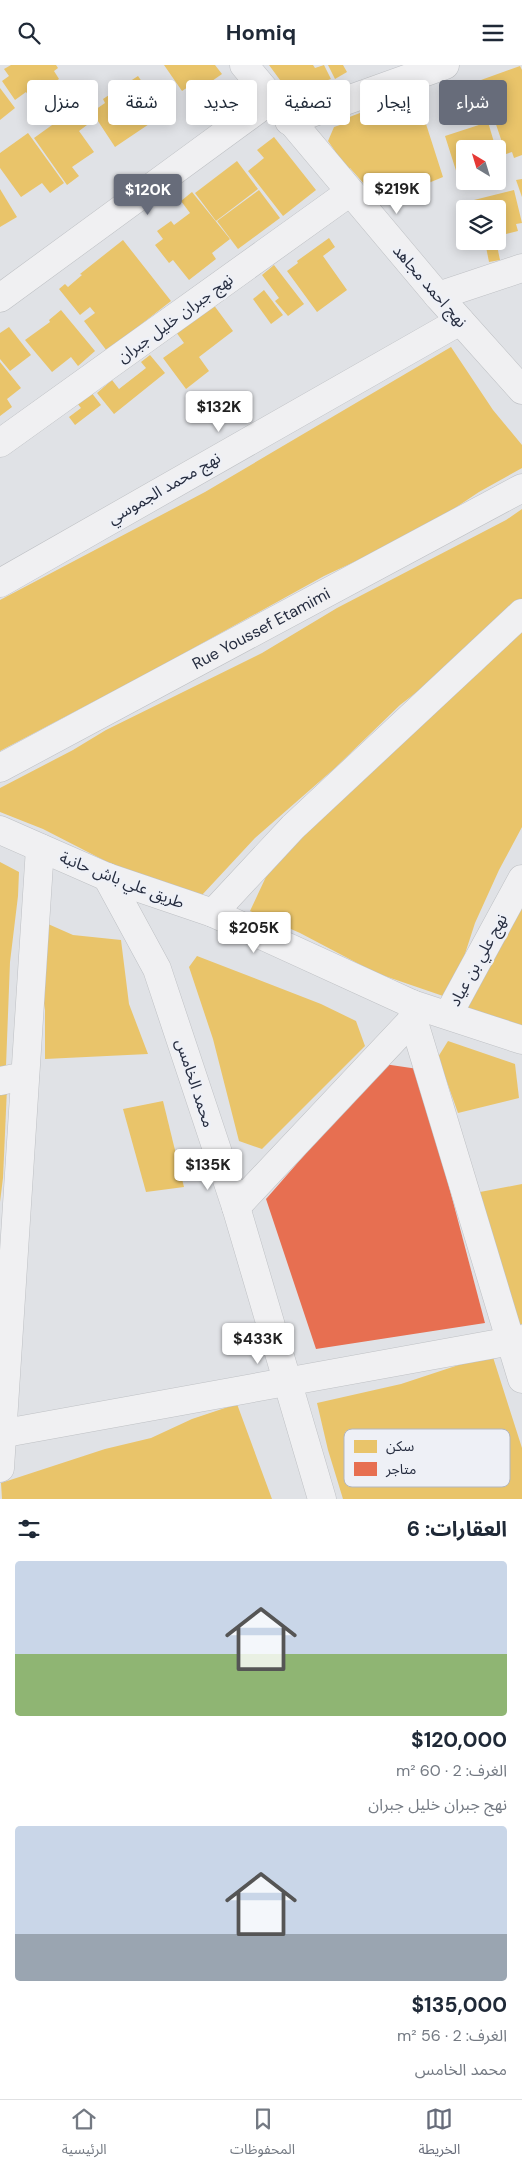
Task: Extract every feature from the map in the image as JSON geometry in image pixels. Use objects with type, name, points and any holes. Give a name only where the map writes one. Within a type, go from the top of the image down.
[{"type":"street","name":"نهج احمد مجاهد","points":[[244,65],[267,93]]},
{"type":"street","points":[[350,99],[445,65]]},
{"type":"street","points":[[0,298],[267,103]]},
{"type":"street","name":"نهج احمد مجاهد","points":[[292,125],[438,296],[522,390]]},
{"type":"street","name":"نهج جبران خليل جبران","points":[[0,443],[350,193]]},
{"type":"street","points":[[438,296],[522,268]]},
{"type":"street","name":"نهج محمد الجموسي","points":[[0,583],[460,321]]},
{"type":"street","name":"Rue Youssef Etamimi","points":[[0,768],[522,488]]},
{"type":"street","points":[[213,913],[293,827],[522,613]]},
{"type":"street","name":"طريق علي باش حانبة","points":[[0,830],[107,877],[213,913],[412,1011],[448,1015],[522,1040]]},
{"type":"street","points":[[0,1468],[12,1078],[40,848]]},
{"type":"street","name":"محمد الخامس","points":[[107,877],[157,969],[236,1207],[322,1499]]},
{"type":"street","name":"نهج علي بن عياد","points":[[448,1015],[522,879]]},
{"type":"street","points":[[236,1207],[412,1011]]},
{"type":"street","points":[[412,1011],[517,1340],[522,1379]]},
{"type":"street","points":[[1,1434],[517,1340]]},
{"type":"building: سكن","points":[[11,65],[56,65],[58,68],[54,71],[59,79],[27,80],[27,94],[26,92],[15,100],[2,81],[9,76],[4,69]]},
{"type":"building: سكن","points":[[164,65],[215,65],[222,74],[213,80],[186,80],[186,88],[182,91]]},
{"type":"building: سكن","points":[[269,65],[313,65],[315,68],[324,65],[331,79],[328,80],[280,80]]},
{"type":"building: سكن","points":[[328,65],[343,65],[347,72],[335,79]]},
{"type":"building: سكن","points":[[520,66],[522,70],[522,155],[514,158],[512,152],[506,154],[506,140],[501,140],[496,125],[507,125],[507,80],[481,80]]},
{"type":"building: سكن","points":[[138,76],[141,80],[132,80]]},
{"type":"building: سكن","points":[[0,88],[15,108],[0,120]]},
{"type":"building: سكن","points":[[108,96],[108,125],[148,125],[115,147],[98,121],[98,108],[105,103],[103,99]]},
{"type":"building: سكن","points":[[360,113],[360,125],[426,125],[443,177],[375,205],[361,189],[365,185],[350,168],[347,171],[331,153],[335,151],[328,141],[334,127],[350,125],[350,117]]},
{"type":"building: سكن","points":[[52,125],[87,125],[79,131],[94,152],[72,167],[79,176],[67,185],[34,138]]},
{"type":"building: سكن","points":[[479,125],[489,125],[493,140],[456,140],[456,171],[445,136]]},
{"type":"building: سكن","points":[[28,133],[64,183],[50,193],[42,183],[21,197],[0,168],[0,153]]},
{"type":"building: سكن","points":[[274,137],[316,190],[283,216],[248,171],[264,158],[257,150]]},
{"type":"building: سكن","points":[[237,161],[258,189],[216,221],[195,193]]},
{"type":"building: سكن","points":[[522,179],[522,197],[516,180]]},
{"type":"building: سكن","points":[[0,189],[17,217],[0,227]]},
{"type":"building: سكن","points":[[259,190],[280,218],[238,249],[217,221]]},
{"type":"building: سكن","points":[[514,190],[522,223],[516,224],[518,231],[506,234],[506,200],[474,200]]},
{"type":"building: سكن","points":[[192,192],[230,239],[212,253],[216,259],[189,280],[173,260],[169,263],[155,245],[163,239],[157,231],[171,221],[174,225],[190,213],[181,201]]},
{"type":"building: سكن","points":[[329,238],[335,247],[323,256],[347,290],[317,312],[287,271],[298,263],[297,261]]},
{"type":"building: سكن","points":[[123,240],[171,301],[107,351],[84,321],[95,313],[90,307],[80,315],[59,289],[65,284],[68,287],[82,275],[80,274]]},
{"type":"building: سكن","points":[[487,250],[498,250],[500,260],[489,262]]},
{"type":"building: سكن","points":[[274,265],[304,304],[288,316],[275,301],[279,298],[262,275]]},
{"type":"building: سكن","points":[[264,290],[283,315],[271,324],[253,299]]},
{"type":"building: سكن","points":[[213,304],[233,331],[199,357],[209,371],[186,389],[163,358],[184,343],[176,332]]},
{"type":"building: سكن","points":[[61,310],[95,351],[78,366],[71,357],[52,372],[25,340],[50,322],[49,320]]},
{"type":"building: سكن","points":[[9,327],[31,355],[10,371],[0,359],[0,333]]},
{"type":"building: سكن","points":[[451,347],[493,410],[522,445],[522,468],[397,542],[324,576],[152,671],[0,751],[0,600],[205,492]]},
{"type":"building: سكن","points":[[150,355],[165,373],[114,414],[97,393],[112,380],[119,389],[146,368],[141,362]]},
{"type":"building: سكن","points":[[0,362],[21,388],[7,399],[12,407],[0,416]]},
{"type":"building: سكن","points":[[91,392],[101,405],[75,425],[69,417],[81,408],[77,403]]},
{"type":"building: سكن","points":[[522,509],[522,599],[444,671],[400,705],[335,768],[255,838],[202,895],[119,868],[43,829],[0,812],[0,788],[73,750],[106,730],[262,653],[337,608],[506,520]]},
{"type":"building: سكن","points":[[522,631],[522,827],[499,870],[475,923],[463,960],[446,997],[376,973],[300,933],[250,911],[278,851],[482,670]]},
{"type":"building: سكن","points":[[0,862],[19,872],[10,962],[6,1066],[0,1067]]},
{"type":"building: سكن","points":[[522,897],[522,1029],[461,1006]]},
{"type":"building: سكن","points":[[39,920],[73,935],[121,940],[129,1004],[148,1054],[45,1059],[45,1010],[38,963]]},
{"type":"building: سكن","points":[[197,956],[321,1004],[356,1021],[365,1046],[262,1149],[239,1141],[213,1039],[189,967]]},
{"type":"building: سكن","points":[[448,1041],[515,1064],[519,1098],[458,1113],[438,1057]]},
{"type":"building: سكن","points":[[7,1088],[3,1178],[0,1202],[0,1090]]},
{"type":"building: سكن","points":[[163,1101],[184,1187],[146,1192],[123,1109]]},
{"type":"building: سكن","points":[[522,1184],[522,1324],[517,1325],[480,1192]]},
{"type":"building: سكن","points":[[492,1354],[522,1448],[522,1499],[343,1499],[328,1450],[317,1403],[401,1384]]},
{"type":"building: سكن","points":[[237,1404],[272,1499],[2,1499],[1,1483],[105,1449],[151,1438],[192,1419]]},
{"type":"building: متاجر","points":[[384,1064],[418,1069],[485,1323],[316,1349],[266,1199]]}]
